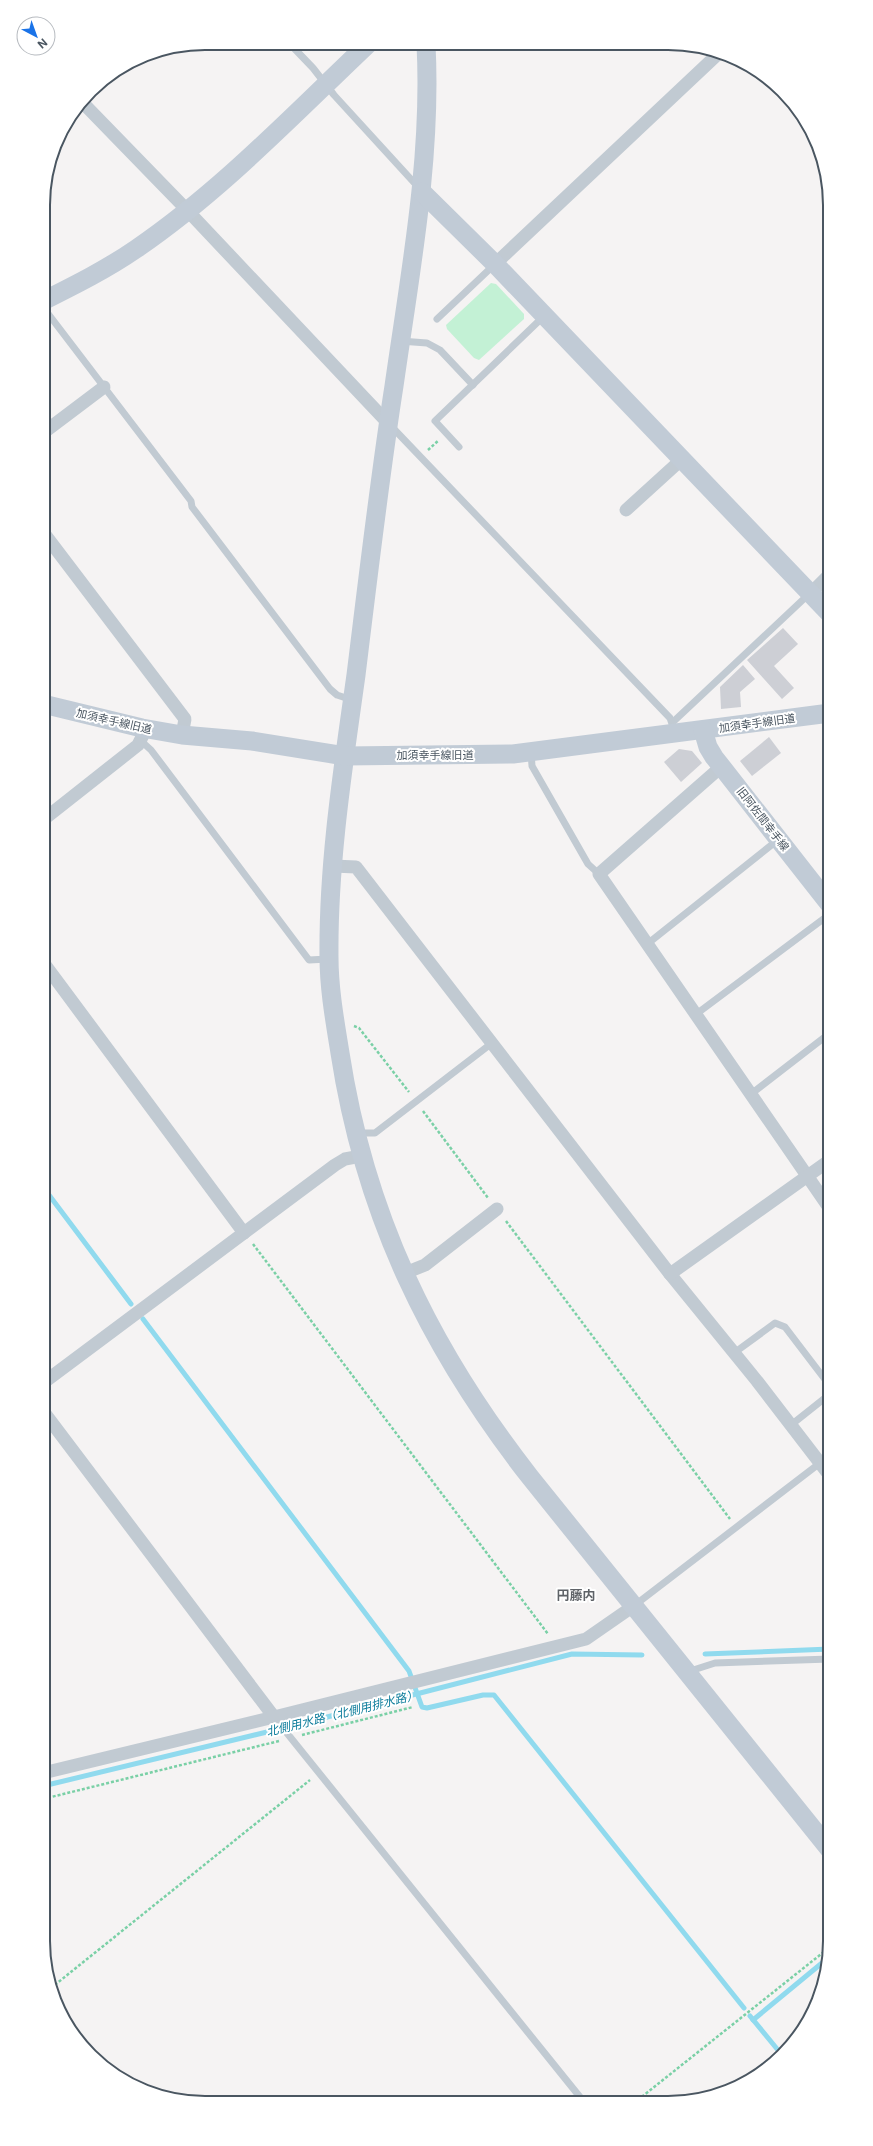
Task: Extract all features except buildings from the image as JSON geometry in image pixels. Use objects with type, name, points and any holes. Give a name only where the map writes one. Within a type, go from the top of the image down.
[{"type":"street","points":[[50,298],[136,249],[187,210],[234,170],[362,50]]},
{"type":"street","points":[[426,50],[422,192],[388,423],[345,756],[333,866],[329,959],[335,1025],[346,1091],[361,1156],[383,1221],[405,1273],[436,1339],[499,1437],[823,1841]]},
{"type":"street","points":[[495,264],[714,57]]},
{"type":"street","points":[[86,106],[187,210],[388,423]]},
{"type":"street","points":[[422,192],[495,264],[823,607]]},
{"type":"street","points":[[50,429],[104,387]]},
{"type":"street","points":[[626,510],[681,460]]},
{"type":"street","points":[[50,541],[185,719],[182,735]]},
{"type":"street","points":[[810,594],[823,581]]},
{"type":"street","name":"加須幸手線旧道","points":[[50,706],[141,734],[182,735],[252,741],[345,756],[463,755],[531,751],[674,728],[703,730],[823,714]]},
{"type":"street","name":"旧阿佐間幸手線","points":[[703,730],[708,747],[823,896]]},
{"type":"street","points":[[50,815],[128,754],[138,745],[141,734]]},
{"type":"street","points":[[722,766],[598,874],[823,1199]]},
{"type":"street","points":[[333,866],[356,868],[670,1274],[823,1467]]},
{"type":"street","points":[[50,971],[244,1233]]},
{"type":"street","points":[[50,1378],[335,1165],[345,1159],[361,1156]]},
{"type":"street","points":[[670,1274],[823,1165]]},
{"type":"street","points":[[405,1273],[425,1265],[497,1209]]},
{"type":"street","points":[[50,1420],[274,1717]]},
{"type":"street","points":[[50,1771],[274,1717],[586,1638],[635,1605]]},
{"type":"lane","points":[[296,50],[422,192]]},
{"type":"lane","points":[[437,319],[495,264]]},
{"type":"lane","points":[[50,316],[330,689],[337,695],[352,700]]},
{"type":"lane","points":[[459,447],[435,421],[544,316]]},
{"type":"lane","points":[[400,341],[427,343],[440,350],[473,386]]},
{"type":"lane","points":[[388,423],[674,728],[810,594]]},
{"type":"lane","points":[[141,734],[151,750],[309,960],[329,959]]},
{"type":"lane","points":[[531,751],[532,766],[588,864],[598,874]]},
{"type":"lane","points":[[646,945],[779,839]]},
{"type":"lane","points":[[695,1015],[823,919]]},
{"type":"lane","points":[[751,1094],[823,1039]]},
{"type":"lane","points":[[356,1133],[374,1132],[492,1043]]},
{"type":"lane","points":[[734,1353],[775,1323],[785,1326],[823,1377]]},
{"type":"lane","points":[[791,1425],[823,1400]]},
{"type":"lane","points":[[635,1605],[820,1463]]},
{"type":"lane","points":[[687,1672],[715,1664],[823,1659]]},
{"type":"lane","points":[[274,1717],[579,2096]]},
{"type":"path","points":[[335,1025],[359,1028],[416,1101],[737,1527]]},
{"type":"path","points":[[244,1233],[557,1646]]},
{"type":"path","points":[[320,1730],[413,1707]]},
{"type":"path","points":[[50,1797],[261,1746]]},
{"type":"path","points":[[56,1984],[318,1773]]},
{"type":"path","points":[[643,2096],[823,1953]]},
{"type":"green space","points":[[491,283],[496,284],[524,314],[524,319],[479,360],[474,358],[447,329],[446,325]]},
{"type":"waterway","points":[[50,1196],[131,1304]]},
{"type":"waterway","points":[[143,1319],[409,1671],[422,1707],[427,1708],[483,1695],[494,1695],[744,2008]]},
{"type":"waterway","name":"北側用水路（北側用排水路）","points":[[705,1654],[823,1649]]},
{"type":"waterway","name":"北側用水路（北側用排水路）","points":[[50,1784],[296,1725],[572,1654],[642,1655]]},
{"type":"waterway","points":[[753,2020],[822,1963]]},
{"type":"waterway","points":[[750,2016],[778,2051]]},
{"type":"district","name":"円藤内","points":[[576,1595]]}]
